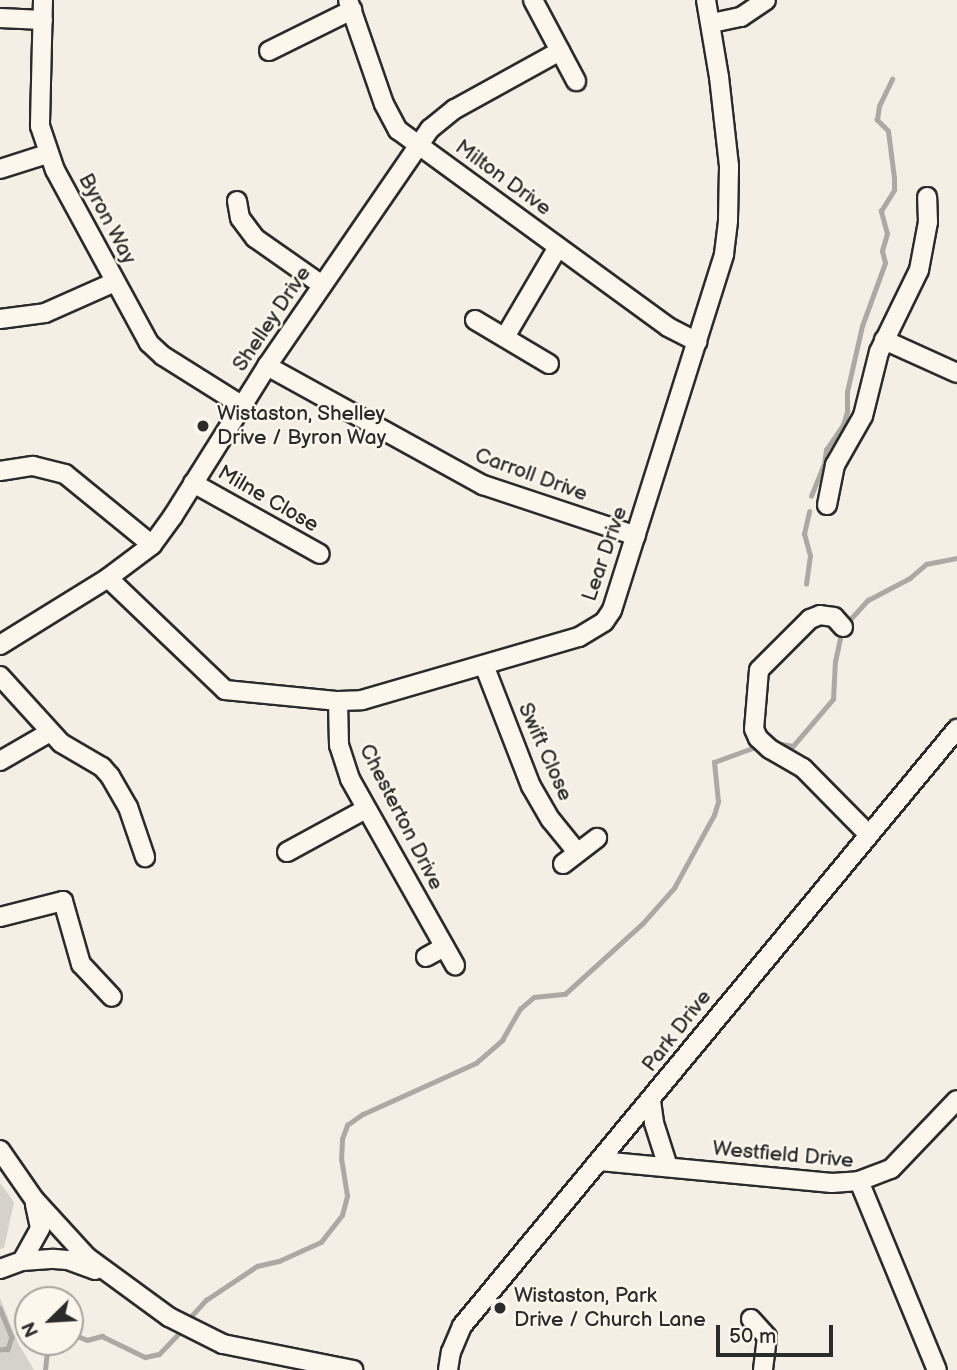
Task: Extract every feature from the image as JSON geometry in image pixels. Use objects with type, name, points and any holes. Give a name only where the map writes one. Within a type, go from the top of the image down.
[{"type":"street","name":"Byron Way","points":[[43,0],[39,110],[47,154],[115,282],[157,352],[241,405]]},
{"type":"street","points":[[533,0],[576,81]]},
{"type":"street","name":"Lear Drive","points":[[108,578],[225,690],[338,701],[362,700],[579,637],[599,627],[612,610],[720,272],[728,220],[729,166],[712,23],[706,0]]},
{"type":"street","points":[[712,23],[741,17],[766,0]]},
{"type":"street","points":[[269,51],[350,5]]},
{"type":"street","name":"Milton Drive","points":[[350,5],[389,115],[398,130],[668,327],[697,342]]},
{"type":"street","points":[[0,18],[43,20]]},
{"type":"street","name":"Shelley Drive","points":[[0,645],[108,578],[152,545],[267,366],[430,129],[455,109],[560,51]]},
{"type":"street","points":[[0,169],[47,154]]},
{"type":"street","points":[[827,505],[835,465],[863,416],[873,370],[884,340],[919,270],[926,236],[927,197]]},
{"type":"street","points":[[237,201],[240,218],[255,237],[322,285]]},
{"type":"street","points":[[505,337],[558,247]]},
{"type":"street","points":[[0,319],[45,313],[115,282]]},
{"type":"street","points":[[475,320],[549,364]]},
{"type":"street","points":[[884,340],[957,373]]},
{"type":"street","name":"Carroll Drive","points":[[267,366],[483,485],[636,536]]},
{"type":"street","points":[[0,471],[33,466],[65,474],[152,545]]},
{"type":"street","name":"Milne Close","points":[[193,483],[320,554]]},
{"type":"street","points":[[843,627],[834,617],[820,615],[810,619],[760,670],[754,729],[764,744],[803,768],[869,835]]},
{"type":"street","name":"Swift Close","points":[[484,664],[531,786],[551,820],[577,852]]},
{"type":"street","points":[[0,676],[61,743],[102,767],[110,775],[122,794],[129,832],[145,857]]},
{"type":"street","name":"Chesterton Drive","points":[[338,701],[338,746],[366,809],[455,965]]},
{"type":"street","name":"Park Drive","points":[[448,1370],[451,1352],[462,1326],[957,729]]},
{"type":"street","points":[[1,757],[51,732]]},
{"type":"street","points":[[286,852],[366,809]]},
{"type":"street","points":[[563,864],[597,838]]},
{"type":"street","points":[[0,917],[63,901],[81,964],[112,997]]},
{"type":"street","points":[[426,957],[444,947]]},
{"type":"street","points":[[859,1181],[891,1169],[957,1100]]},
{"type":"street","points":[[651,1101],[653,1123],[668,1167]]},
{"type":"street","points":[[0,1150],[34,1199],[65,1236],[107,1275],[169,1317],[223,1344],[310,1366],[353,1370]]},
{"type":"street","name":"Westfield Drive","points":[[600,1161],[832,1182],[859,1181],[937,1370]]},
{"type":"street","points":[[22,1261],[40,1228],[34,1199]]},
{"type":"street","points":[[0,1269],[22,1261],[68,1260],[107,1275]]},
{"type":"street","points":[[751,1319],[767,1337],[763,1370]]},
{"type":"shaded area","points":[[0,1183],[14,1202],[4,1248],[0,1249]]},
{"type":"shaded area","points":[[0,1298],[14,1333],[14,1356],[26,1356],[34,1370],[0,1370]]},
{"type":"waterway","points":[[811,496],[824,464],[826,450],[843,425],[847,412],[847,392],[862,326],[885,263],[882,251],[887,234],[881,211],[894,190],[894,178],[888,131],[877,120],[879,106],[892,79]]},
{"type":"waterway","points":[[806,584],[810,556],[804,534],[809,512]]},
{"type":"waterway","points":[[847,623],[868,600],[910,578],[926,564],[957,558]]},
{"type":"waterway","points":[[770,742],[793,746],[833,699],[835,662],[842,630]]},
{"type":"waterway","points":[[186,1322],[206,1300],[257,1266],[279,1261],[321,1242],[342,1215],[347,1196],[341,1160],[342,1139],[347,1125],[363,1114],[476,1063],[502,1040],[520,1009],[534,997],[565,994],[643,923],[674,888],[714,815],[718,802],[714,762],[758,746]]},
{"type":"waterway","points":[[0,1308],[12,1337],[8,1349],[0,1350]]},
{"type":"waterway","points":[[84,1339],[102,1336],[145,1357],[159,1354],[182,1330]]},
{"type":"waterway","points":[[45,1370],[46,1356]]},
{"type":"place","name":"Wistaston, Shelley Drive / Byron Way","points":[[203,426]]},
{"type":"place","name":"Wistaston, Park Drive / Church Lane","points":[[500,1308]]}]
